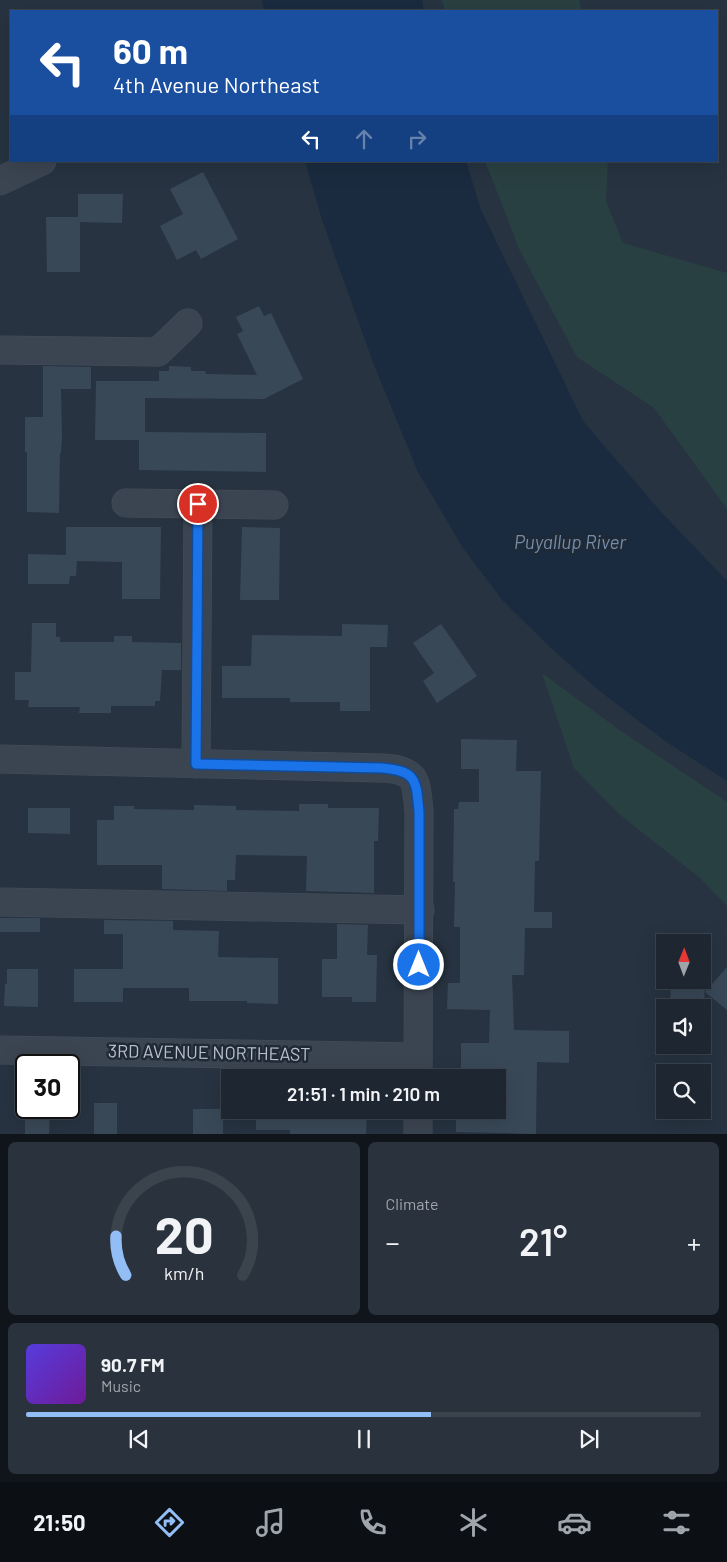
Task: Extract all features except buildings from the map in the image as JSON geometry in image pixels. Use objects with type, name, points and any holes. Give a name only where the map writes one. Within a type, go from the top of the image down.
[{"type":"street","points":[[0,181],[40,162]]},
{"type":"street","points":[[0,350],[158,352],[188,323]]},
{"type":"street","points":[[126,503],[274,505]]},
{"type":"street","points":[[196,764],[198,504]]},
{"type":"street","points":[[0,759],[382,768],[398,769],[408,773],[417,789],[419,812],[418,1067]]},
{"type":"street","points":[[0,902],[420,910]]},
{"type":"street","name":"3RD AVENUE NORTHEAST","points":[[0,1050],[418,1067]]},
{"type":"street","points":[[418,1119],[418,1134]]},
{"type":"green space","points":[[442,0],[579,0],[582,10],[445,10]]},
{"type":"green space","points":[[485,162],[608,162],[606,201],[623,243],[727,273],[727,509],[654,408],[577,357],[520,251]]},
{"type":"green space","points":[[542,673],[618,729],[727,802],[727,906],[700,878],[619,814],[574,768]]},
{"type":"water","points":[[262,0],[422,0],[424,10],[264,10]]},
{"type":"water","name":"Puyallup River","points":[[305,162],[466,162],[481,210],[583,421],[662,513],[727,581],[727,781],[665,741],[597,689],[551,648],[503,601],[463,548],[418,472],[374,365],[322,220]]},
{"type":"route","points":[[198,504],[196,764],[382,768],[398,769],[408,773],[417,789],[419,812],[419,965]]}]
